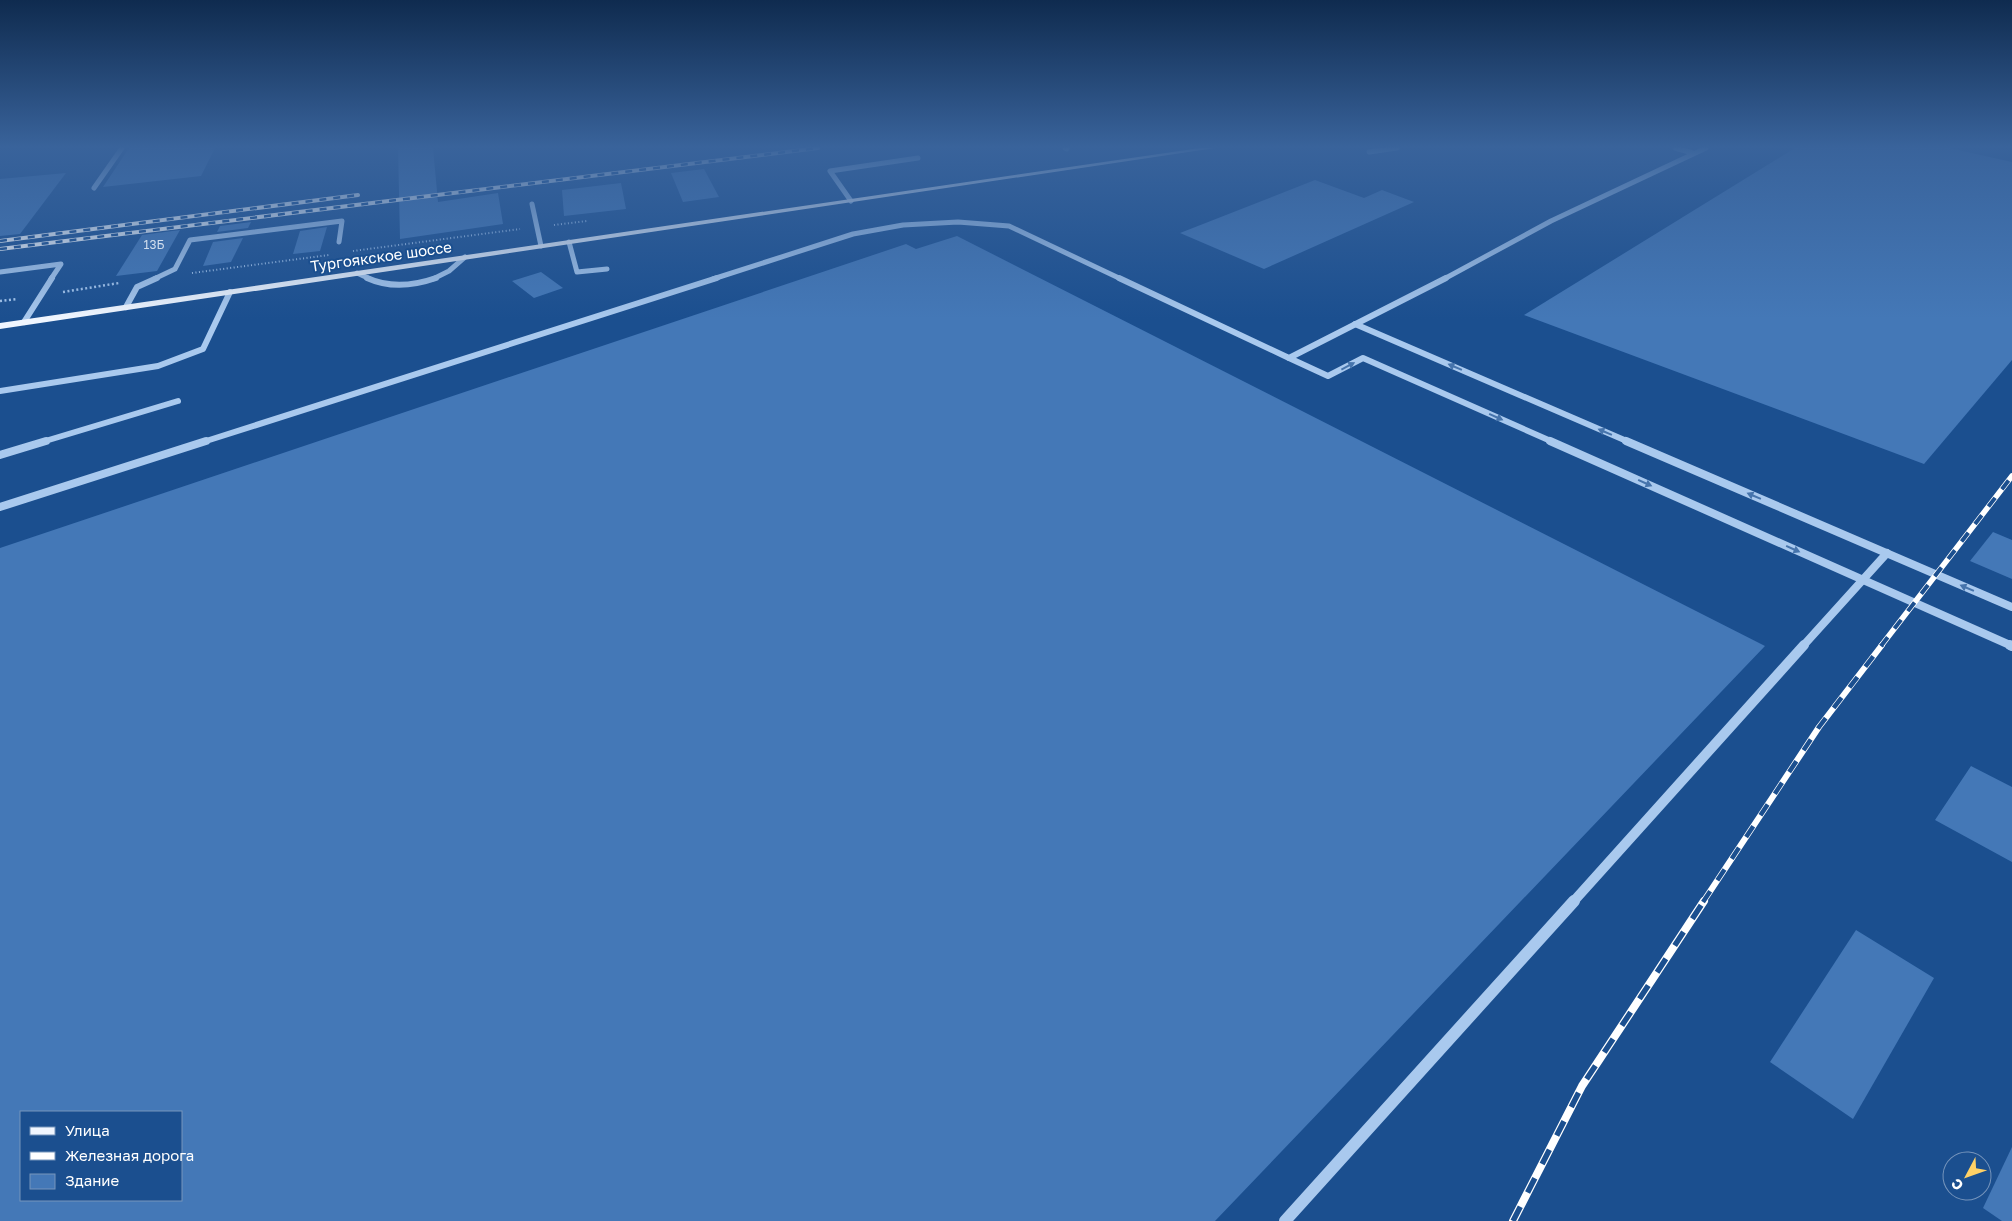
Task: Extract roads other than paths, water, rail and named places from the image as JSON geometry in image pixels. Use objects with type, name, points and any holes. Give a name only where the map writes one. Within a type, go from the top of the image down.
[{"type":"main road","name":"Тургоякское шоссе","points":[[0,326],[824,205]]},
{"type":"lane","points":[[532,205],[540,246]]},
{"type":"lane","points":[[1289,358],[1584,205]]},
{"type":"lane","points":[[126,307],[137,287],[175,269],[190,240],[342,221],[339,242]]},
{"type":"lane","points":[[0,507],[853,234],[903,225],[958,222],[1008,226],[1328,376],[1363,358],[2012,646]]},
{"type":"lane","points":[[569,242],[577,272],[607,269]]},
{"type":"lane","points":[[357,273],[386,284],[416,283],[441,277],[456,268],[465,258]]},
{"type":"lane","points":[[0,272],[61,264],[24,322]]},
{"type":"lane","points":[[0,391],[158,366],[203,349],[230,292]]},
{"type":"lane","points":[[1355,324],[2012,608]]},
{"type":"lane","points":[[0,455],[178,401]]},
{"type":"lane","points":[[1285,1221],[1887,553]]},
{"type":"railway","points":[[0,241],[280,205]]},
{"type":"railway","points":[[0,249],[357,205]]},
{"type":"railway","points":[[1881,646],[2012,476]]},
{"type":"railway","points":[[1703,902],[1819,727],[1882,645]]},
{"type":"railway","points":[[1513,1221],[1582,1086],[1704,901]]}]
